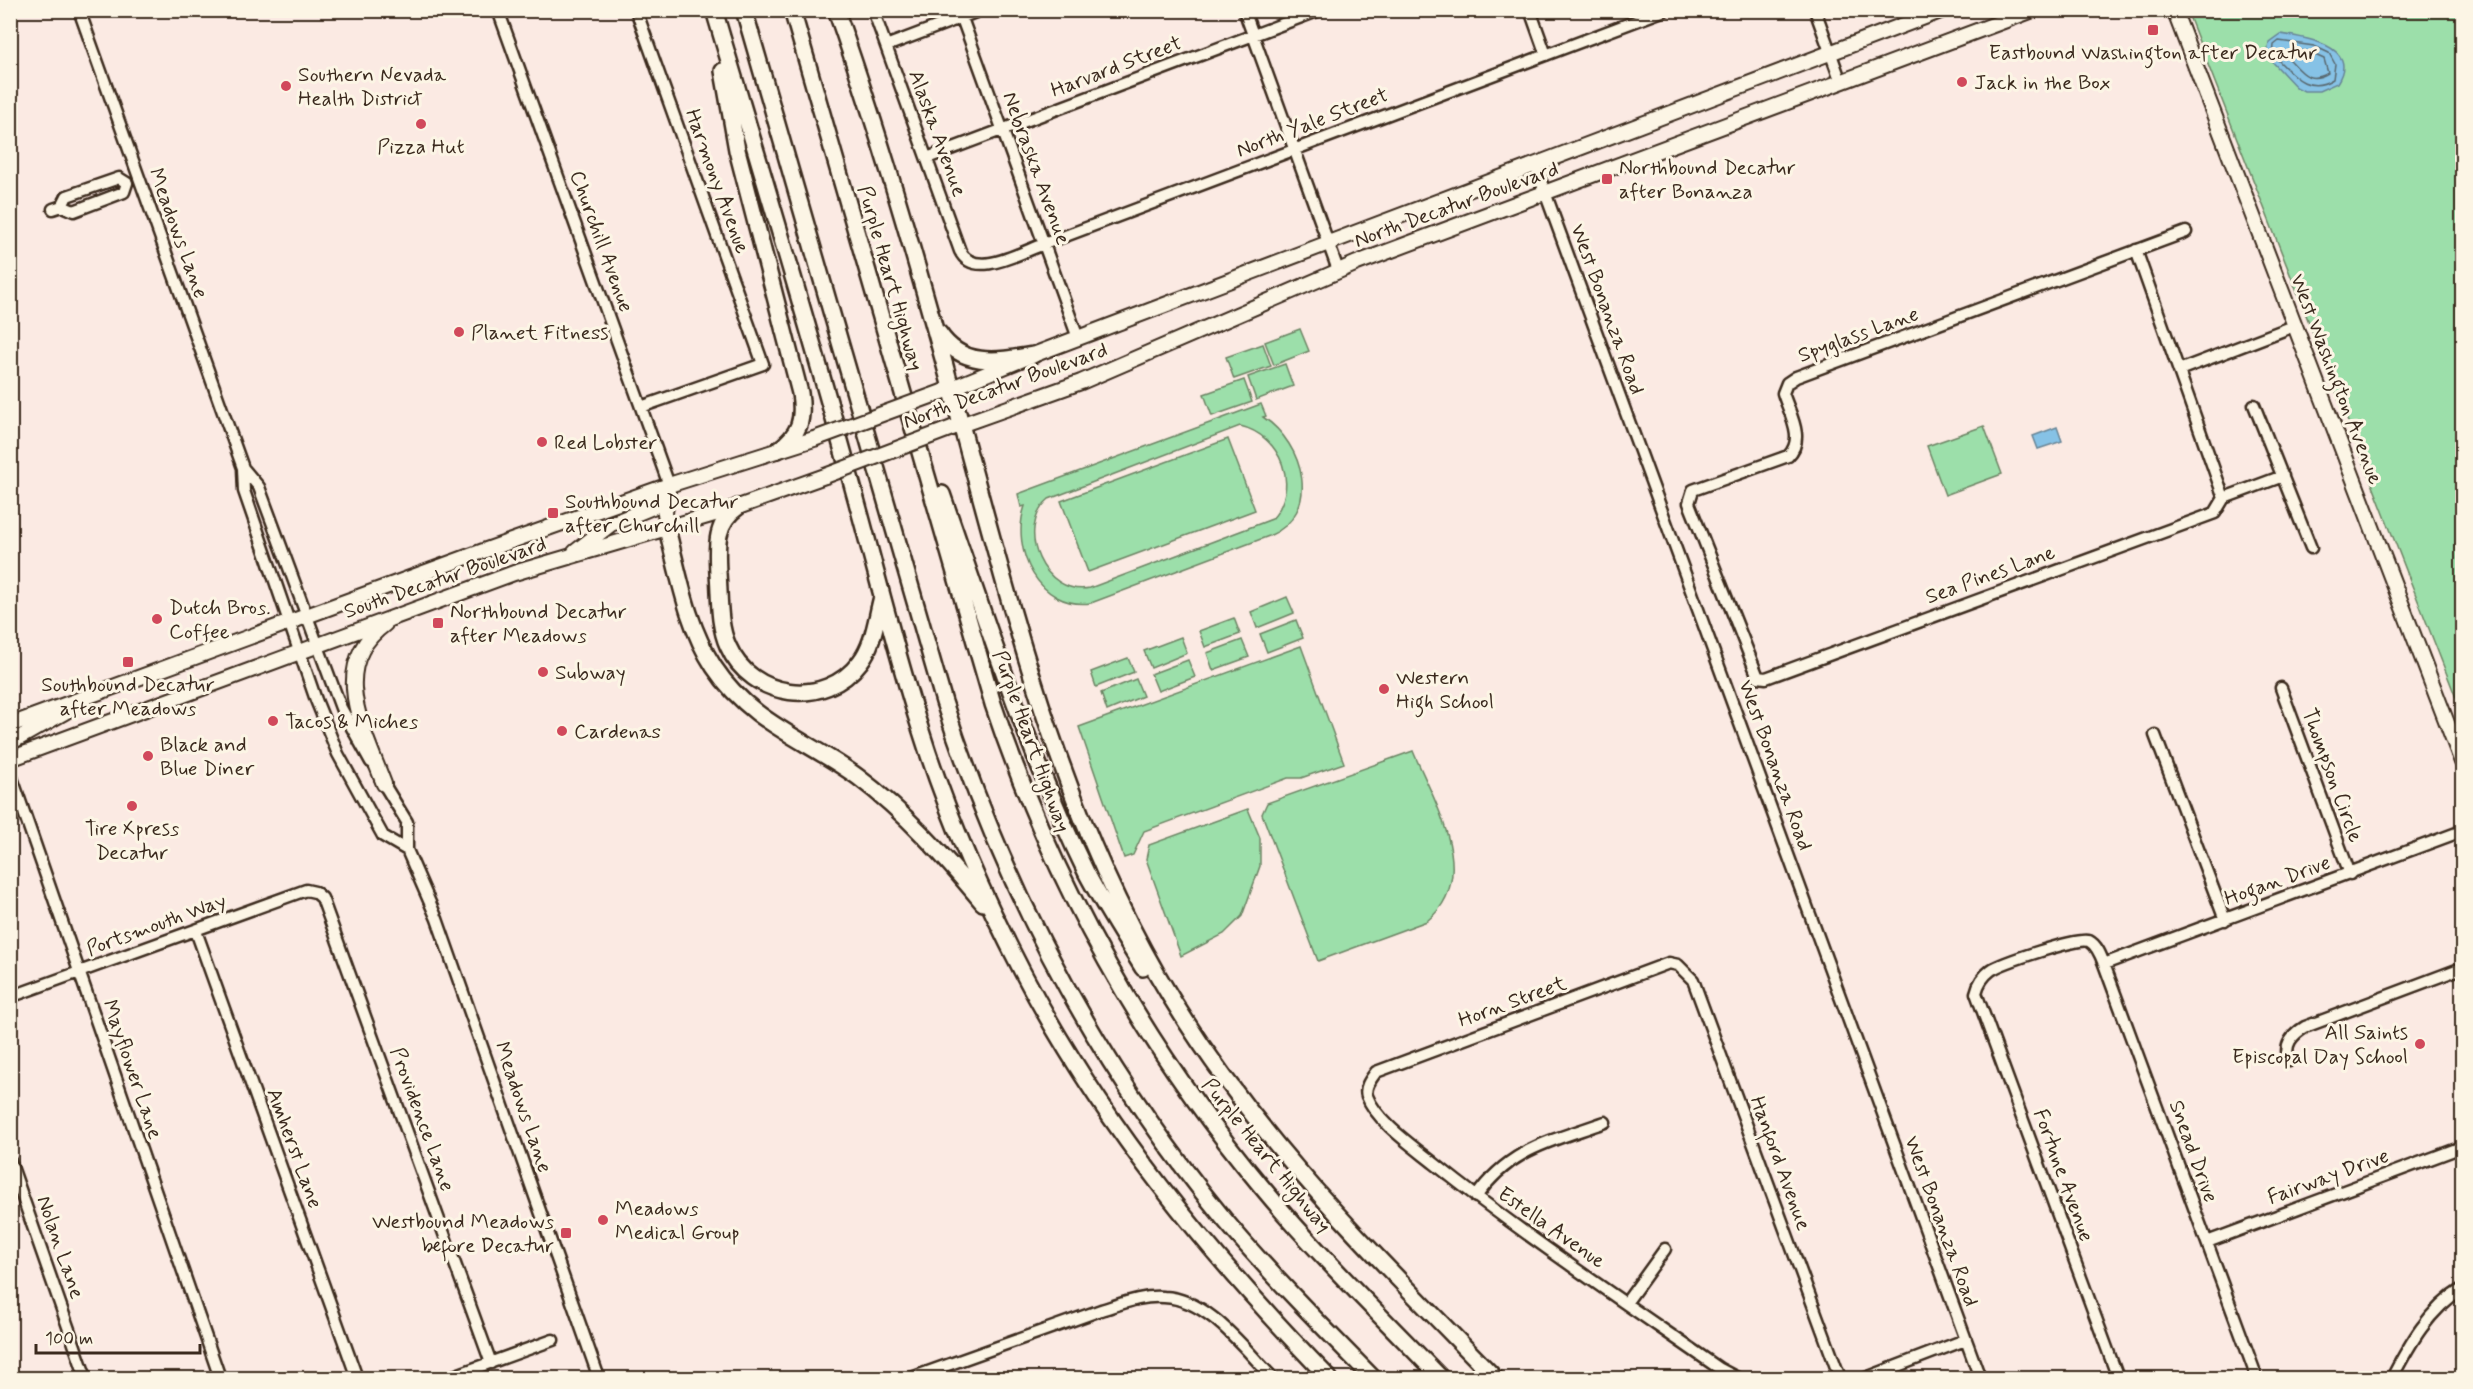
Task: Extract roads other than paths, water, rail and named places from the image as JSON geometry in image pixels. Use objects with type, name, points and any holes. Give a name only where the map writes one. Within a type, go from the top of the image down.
[{"type":"highway","points":[[744,10],[941,693],[977,796],[1020,896],[1089,1026],[1164,1141],[1257,1257],[1373,1378]]},
{"type":"highway","name":"Purple Heart Highway","points":[[792,10],[1003,732],[1043,834],[1095,941],[1166,1060],[1230,1149],[1307,1239],[1441,1378]]},
{"type":"highway","points":[[836,10],[890,172],[935,325],[947,391],[1035,688],[1063,773],[1109,883],[1176,1006],[1245,1107],[1297,1172],[1495,1378]]},
{"type":"highway","points":[[714,11],[736,150],[800,393],[802,417],[799,430],[778,450]]},
{"type":"highway","points":[[714,11],[784,247],[928,753],[964,847],[996,920],[1051,1024],[1127,1143],[1219,1261],[1329,1378]]},
{"type":"highway","points":[[935,325],[947,344],[966,358],[991,360],[1034,355]]},
{"type":"highway","points":[[888,342],[1016,706],[1052,796],[1107,909],[1148,977],[1176,1006]]},
{"type":"highway","points":[[738,507],[722,522],[718,538],[722,626],[734,658],[759,681],[780,690],[804,693],[827,688],[847,676],[862,659],[870,643],[882,595]]},
{"type":"highway","points":[[667,529],[695,631],[713,666],[734,693],[762,719],[841,765],[891,803],[936,847],[996,920]]},
{"type":"main road","name":"North Decatur Boulevard","points":[[888,412],[1943,10]]},
{"type":"main road","name":"North Decatur Boulevard","points":[[898,448],[1081,382],[1338,270],[2033,10]]},
{"type":"main road","name":"West Washington Avenue","points":[[2174,10],[2463,762]]},
{"type":"main road","name":"South Decatur Boulevard","points":[[10,725],[290,621],[669,485],[814,439],[888,412]]},
{"type":"main road","name":"South Decatur Boulevard","points":[[10,759],[402,613],[571,556],[738,507],[898,448]]},
{"type":"main road","points":[[667,529],[665,513],[669,485]]},
{"type":"main road","points":[[571,556],[611,524],[655,506],[669,485]]},
{"type":"main road","points":[[384,784],[356,699],[353,671],[356,659],[367,639],[402,613]]},
{"type":"main road","points":[[10,743],[33,732],[89,696]]},
{"type":"street","name":"Meadows Lane","points":[[79,10],[243,468],[244,492],[330,736],[383,836],[407,850]]},
{"type":"street","name":"Churchill Avenue","points":[[498,10],[669,485]]},
{"type":"street","name":"Harmony Avenue","points":[[636,10],[763,364],[641,407]]},
{"type":"street","name":"Alaska Avenue","points":[[873,10],[959,249],[965,259],[972,264]]},
{"type":"street","points":[[886,46],[961,14],[981,10]]},
{"type":"street","points":[[1244,10],[1338,270]]},
{"type":"street","name":"Harvard Street","points":[[927,158],[1320,10]]},
{"type":"street","points":[[1530,10],[1546,55]]},
{"type":"street","name":"North Yale Street","points":[[972,264],[984,265],[1044,244],[1665,10]]},
{"type":"street","points":[[1815,10],[1841,82]]},
{"type":"street","name":"Nebraska Avenue","points":[[961,14],[1078,338]]},
{"type":"street","name":"West Bonanza Road","points":[[1534,165],[1980,1378]]},
{"type":"street","points":[[128,183],[119,177],[67,196],[58,208],[74,211],[124,192],[128,183],[139,178]]},
{"type":"street","name":"Spyglass Lane","points":[[1763,678],[1755,673],[1689,503],[1693,490],[1788,456],[1796,449],[1798,439],[1783,393],[1787,382],[2186,232]]},
{"type":"street","points":[[2136,250],[2224,498]]},
{"type":"street","points":[[2179,370],[2294,326]]},
{"type":"street","points":[[2254,405],[2311,548]]},
{"type":"street","name":"Meadows Lane","points":[[243,468],[259,487],[305,616],[346,718],[407,822],[407,850],[437,919],[599,1378]]},
{"type":"street","name":"Sea Pines Lane","points":[[1763,678],[2215,513],[2224,498],[2283,476]]},
{"type":"street","name":"Thompson Circle","points":[[2281,688],[2350,874]]},
{"type":"street","points":[[2155,735],[2225,920]]},
{"type":"street","name":"Mayflower Lane","points":[[10,772],[220,1378]]},
{"type":"street","name":"Hogan Drive","points":[[2104,964],[2463,831]]},
{"type":"street","name":"Portsmouth Way","points":[[10,997],[306,890],[315,892]]},
{"type":"street","name":"Providence Lane","points":[[315,892],[322,898],[491,1363]]},
{"type":"street","name":"Amherst Lane","points":[[196,931],[357,1378]]},
{"type":"street","name":"Snead Drive","points":[[1978,984],[1991,970],[2071,941],[2088,941],[2097,948],[2257,1378]]},
{"type":"street","name":"Horn Street","points":[[1366,1087],[1376,1072],[1669,963],[1678,965]]},
{"type":"street","name":"Hanford Avenue","points":[[1678,965],[1692,980],[1840,1378]]},
{"type":"street","points":[[2289,1061],[2286,1054],[2287,1044],[2294,1034],[2305,1027],[2463,968]]},
{"type":"street","name":"Fortune Avenue","points":[[1978,984],[1976,993],[2117,1378]]},
{"type":"street","name":"Estella Avenue","points":[[1366,1087],[1367,1095],[1376,1111],[1410,1144],[1476,1197],[1720,1369],[1737,1378]]},
{"type":"street","points":[[1476,1197],[1506,1162],[1524,1152],[1605,1122]]},
{"type":"street","name":"Fairway Drive","points":[[2207,1242],[2463,1147]]},
{"type":"street","name":"Nolan Lane","points":[[10,1161],[86,1378]]},
{"type":"street","points":[[1626,1303],[1665,1249]]},
{"type":"street","points":[[2392,1378],[2408,1346],[2433,1314],[2463,1290]]},
{"type":"street","points":[[911,1378],[1101,1310],[1132,1300],[1163,1296],[1186,1302],[1204,1312],[1273,1378]]},
{"type":"street","points":[[448,1378],[553,1340]]},
{"type":"street","points":[[1866,1378],[1965,1340]]},
{"type":"water","points":[[2280,34],[2314,41],[2336,52],[2342,60],[2343,70],[2337,83],[2319,91],[2304,91],[2296,87],[2267,56],[2269,42]]},
{"type":"water","points":[[2057,427],[2062,441],[2038,449],[2033,436]]},
{"type":"place","name":"Eastbound Washington after Decatur","points":[[2153,30]]},
{"type":"place","name":"Jack in the Box","points":[[1962,82]]},
{"type":"place","name":"Southern Nevada Health District","points":[[286,86]]},
{"type":"place","name":"Pizza Hut","points":[[421,124]]},
{"type":"place","name":"Northbound Decatur after Bonanza","points":[[1607,179]]},
{"type":"place","name":"Planet Fitness","points":[[459,332]]},
{"type":"place","name":"Red Lobster","points":[[542,442]]},
{"type":"place","name":"Southbound Decatur after Churchill","points":[[553,513]]},
{"type":"place","name":"Dutch Bros. Coffee","points":[[157,619]]},
{"type":"place","name":"Northbound Decatur after Meadows","points":[[438,623]]},
{"type":"place","name":"Southbound Decatur after Meadows","points":[[128,662]]},
{"type":"place","name":"Subway","points":[[543,672]]},
{"type":"place","name":"Western High School","points":[[1384,689]]},
{"type":"place","name":"Tacos & Miches","points":[[273,721]]},
{"type":"place","name":"Cardenas","points":[[562,731]]},
{"type":"place","name":"Black and Blue Diner","points":[[148,756]]},
{"type":"place","name":"Tire Xpress Decatur","points":[[132,806]]},
{"type":"place","name":"All Saints Episcopal Day School","points":[[2420,1044]]},
{"type":"place","name":"Meadows Medical Group","points":[[603,1220]]},
{"type":"place","name":"Westbound Meadows before Decatur","points":[[566,1233]]}]
